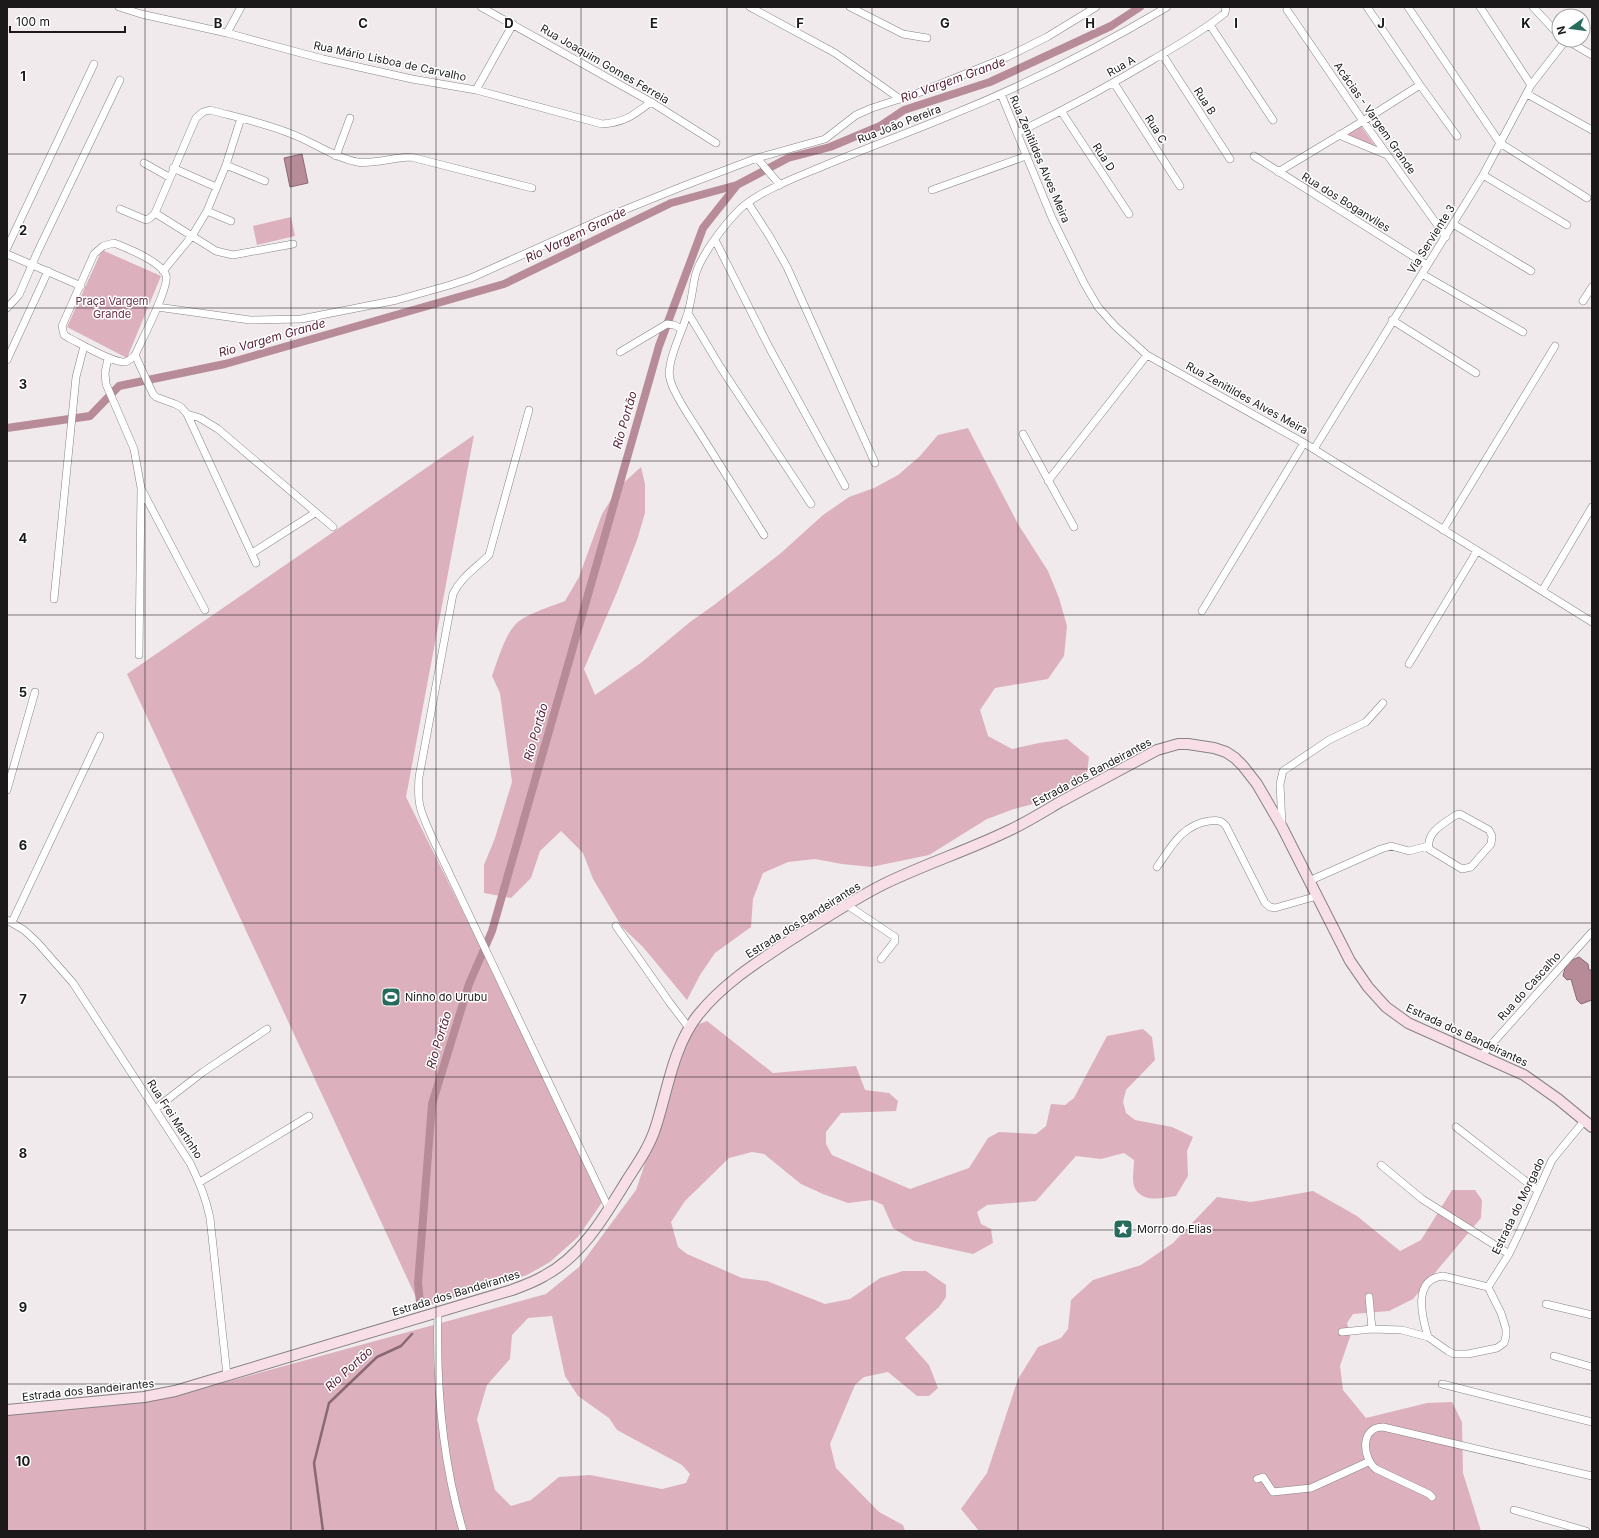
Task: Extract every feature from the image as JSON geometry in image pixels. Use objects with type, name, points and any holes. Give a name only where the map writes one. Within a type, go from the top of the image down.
[{"type":"main road","name":"Estrada dos Bandeirantes","points":[[7,1410],[144,1397],[175,1391],[512,1290],[545,1276],[579,1249],[609,1209],[647,1149],[655,1130],[670,1073],[680,1046],[689,1028],[706,1005],[731,981],[764,957],[847,905],[905,875],[1010,830],[1157,750],[1178,744],[1214,748],[1226,752],[1235,758],[1251,775],[1282,827],[1350,961],[1368,987],[1386,1007],[1408,1023],[1524,1075],[1558,1099],[1588,1124]]},
{"type":"street","name":"Rua Mário Lisboa de Carvalho","points":[[119,7],[141,14],[227,33],[338,62],[412,79],[476,90],[602,124],[616,123],[633,115],[651,102]]},
{"type":"street","points":[[227,33],[242,7]]},
{"type":"street","name":"Rua Joaquim Gomes Ferreia","points":[[481,7],[651,102],[716,143]]},
{"type":"street","points":[[750,7],[835,53],[900,99]]},
{"type":"street","points":[[850,7],[903,34],[927,38]]},
{"type":"street","points":[[157,308],[250,320],[302,319],[397,300],[450,285],[471,278],[609,216],[757,158],[819,142],[830,136],[840,126],[856,115],[1007,57],[1046,37],[1096,7]]},
{"type":"street","name":"Rua João Pereira","points":[[764,535],[688,414],[671,382],[669,369],[688,310],[697,271],[715,240],[735,214],[748,203],[780,185],[1001,94],[1094,49],[1167,7]]},
{"type":"street","name":"Rua A","points":[[1017,133],[1061,112],[1114,83],[1210,25],[1225,13],[1226,7]]},
{"type":"street","points":[[1367,7],[1420,85],[1458,136]]},
{"type":"street","points":[[1408,7],[1500,143],[1588,198]]},
{"type":"street","points":[[1480,7],[1531,85]]},
{"type":"street","points":[[1532,7],[1551,27]]},
{"type":"street","name":"Acácias - Vargem Grande","points":[[1287,10],[1363,121],[1446,237]]},
{"type":"street","points":[[476,90],[513,24]]},
{"type":"street","points":[[1210,25],[1273,120]]},
{"type":"street","name":"Via Serviente 3","points":[[1314,449],[1392,320],[1446,237],[1483,175],[1531,85],[1560,48]]},
{"type":"street","points":[[1579,48],[1592,56]]},
{"type":"street","name":"Rua B","points":[[1162,54],[1230,159]]},
{"type":"street","points":[[7,248],[94,64]]},
{"type":"street","points":[[7,308],[19,295],[32,264],[120,80]]},
{"type":"street","name":"Rua C","points":[[1114,83],[1180,186]]},
{"type":"street","points":[[1278,172],[1420,85]]},
{"type":"street","name":"Rua Zenitildes Alves Meira","points":[[1001,94],[1052,218],[1084,284],[1098,307],[1114,326],[1147,355],[1304,443],[1592,621]]},
{"type":"street","points":[[1527,94],[1592,130]]},
{"type":"street","points":[[120,209],[146,220],[155,213],[173,168],[196,118],[203,112],[210,110],[290,133],[336,156],[358,162],[411,157],[532,188]]},
{"type":"street","name":"Rua D","points":[[1061,112],[1129,214]]},
{"type":"street","points":[[164,271],[176,258],[192,236],[207,211],[226,165],[241,118]]},
{"type":"street","points":[[336,156],[350,118]]},
{"type":"street","points":[[1339,136],[1387,155]]},
{"type":"street","points":[[932,190],[1026,156]]},
{"type":"street","name":"Rua dos Boganviles","points":[[1254,156],[1428,265]]},
{"type":"street","points":[[757,158],[780,185]]},
{"type":"street","points":[[144,163],[170,177]]},
{"type":"street","points":[[226,165],[265,181]]},
{"type":"street","points":[[173,168],[216,187]]},
{"type":"street","points":[[1483,175],[1567,225]]},
{"type":"street","points":[[748,203],[787,267],[875,463]]},
{"type":"street","points":[[207,211],[231,221]]},
{"type":"street","points":[[155,213],[216,251],[232,255],[293,244]]},
{"type":"street","points":[[1453,224],[1531,271]]},
{"type":"street","points":[[715,240],[770,349],[845,486]]},
{"type":"street","points":[[114,243],[123,246],[159,265],[164,271],[167,281],[157,308],[135,355],[129,361],[117,362],[64,335],[62,326],[94,254],[103,246],[109,244],[114,243]]},
{"type":"street","points":[[7,254],[80,286]]},
{"type":"street","points":[[7,360],[48,271]]},
{"type":"street","points":[[1422,274],[1523,332]]},
{"type":"street","points":[[1584,301],[1592,287]]},
{"type":"street","points":[[688,310],[721,368],[810,504]]},
{"type":"street","points":[[1392,320],[1476,373]]},
{"type":"street","points":[[620,352],[667,324],[674,325],[682,329]]},
{"type":"street","points":[[54,599],[76,377],[84,346]]},
{"type":"street","points":[[1443,530],[1555,346]]},
{"type":"street","points":[[135,355],[143,371],[150,391],[156,397],[181,407],[187,414],[256,563]]},
{"type":"street","points":[[1048,481],[1147,355]]},
{"type":"street","points":[[108,358],[106,384],[134,449],[141,488],[139,655]]},
{"type":"street","points":[[529,410],[489,555],[457,585],[453,594],[419,777],[418,801],[420,811],[609,1209]]},
{"type":"street","points":[[187,414],[200,418],[218,429],[333,527]]},
{"type":"street","points":[[1023,434],[1074,527]]},
{"type":"street","points":[[1202,611],[1304,443]]},
{"type":"street","points":[[141,488],[205,610]]},
{"type":"street","points":[[1542,591],[1592,508]]},
{"type":"street","points":[[252,553],[315,513]]},
{"type":"street","points":[[1409,664],[1477,550]]},
{"type":"street","points":[[7,790],[35,692]]},
{"type":"street","points":[[1282,827],[1280,784],[1283,771],[1329,740],[1366,722],[1383,703]]},
{"type":"street","points":[[9,921],[100,736]]},
{"type":"street","points":[[1456,814],[1460,814],[1489,830],[1492,836],[1491,844],[1471,868],[1467,869],[1462,869],[1429,849],[1428,846],[1431,835],[1435,830],[1456,814]]},
{"type":"street","points":[[1157,867],[1179,837],[1188,828],[1205,821],[1217,820],[1226,826],[1265,903],[1270,908],[1275,908],[1317,896]]},
{"type":"street","points":[[1309,881],[1381,848],[1391,846],[1409,851],[1428,846]]},
{"type":"street","points":[[847,905],[895,937],[895,941],[881,959]]},
{"type":"street","name":"Rua Frei Martinho","points":[[9,921],[24,930],[37,942],[74,983],[190,1163],[200,1182],[210,1218],[227,1375]]},
{"type":"street","points":[[616,926],[689,1028]]},
{"type":"street","name":"Rua do Cascalho","points":[[1482,1055],[1592,932]]},
{"type":"street","points":[[155,1109],[203,1072],[267,1029]]},
{"type":"street","points":[[200,1182],[309,1116]]},
{"type":"street","name":"Estrada do Morgado","points":[[1488,1287],[1522,1227],[1552,1160],[1588,1124]]},
{"type":"street","points":[[1456,1127],[1538,1190]]},
{"type":"street","points":[[1381,1165],[1422,1199],[1508,1254]]},
{"type":"street","points":[[1342,1332],[1372,1329],[1402,1330],[1428,1337],[1454,1354],[1468,1354],[1497,1348],[1504,1343],[1506,1329],[1501,1313],[1488,1287],[1443,1276],[1436,1276],[1423,1290],[1421,1297],[1424,1324],[1428,1337]]},
{"type":"street","points":[[1369,1297],[1372,1329]]},
{"type":"street","points":[[1546,1304],[1592,1315]]},
{"type":"street","points":[[438,1312],[439,1393],[444,1443],[463,1531]]},
{"type":"street","points":[[1554,1356],[1592,1366]]},
{"type":"street","points":[[1442,1384],[1592,1422]]},
{"type":"street","points":[[1432,1497],[1429,1494],[1376,1469],[1368,1462],[1366,1443],[1372,1429],[1383,1427],[1592,1476]]},
{"type":"street","points":[[1257,1479],[1263,1478],[1273,1492],[1311,1488],[1368,1462]]},
{"type":"street","points":[[1514,1510],[1586,1531]]},
{"type":"green space","points":[[1360,125],[1376,147],[1344,135]]},
{"type":"green space","points":[[291,217],[295,236],[257,245],[253,226]]},
{"type":"green space","name":"Praça Vargem Grande","points":[[102,250],[161,276],[127,358],[67,327]]},
{"type":"green space","points":[[968,428],[1018,524],[1048,571],[1059,598],[1067,626],[1064,656],[1048,679],[995,688],[980,710],[988,736],[1012,749],[1067,739],[1089,757],[1087,774],[1040,802],[1014,809],[987,819],[929,855],[871,867],[815,859],[788,862],[763,873],[753,899],[751,927],[715,953],[700,975],[687,1000],[643,947],[622,927],[593,879],[583,853],[561,831],[540,851],[531,878],[511,898],[484,893],[484,865],[495,838],[512,782],[500,693],[492,676],[511,629],[519,621],[531,614],[565,601],[579,577],[602,514],[619,487],[641,467],[645,484],[645,513],[637,540],[617,592],[584,669],[595,695],[642,662],[690,622],[781,553],[823,515],[849,497],[874,488],[898,475],[920,456],[938,435]]},
{"type":"green space","name":"Ninho do Urubu","points":[[474,435],[406,797],[605,1198],[578,1237],[550,1262],[527,1275],[421,1308],[127,674]]},
{"type":"green space","points":[[707,1021],[773,1073],[856,1066],[865,1090],[889,1093],[898,1101],[896,1111],[841,1113],[826,1132],[826,1144],[832,1155],[910,1189],[969,1168],[988,1138],[999,1132],[1036,1134],[1046,1126],[1051,1104],[1065,1105],[1074,1098],[1107,1036],[1143,1029],[1152,1037],[1155,1060],[1126,1090],[1123,1102],[1126,1113],[1135,1120],[1172,1127],[1193,1137],[1187,1151],[1188,1176],[1176,1196],[1147,1198],[1137,1192],[1133,1183],[1134,1160],[1124,1153],[1101,1159],[1076,1156],[1036,1201],[987,1205],[977,1212],[981,1224],[991,1229],[993,1243],[973,1254],[914,1241],[893,1228],[883,1205],[872,1200],[848,1203],[823,1194],[801,1184],[764,1154],[752,1152],[729,1158],[685,1201],[671,1222],[678,1247],[687,1254],[742,1278],[767,1281],[825,1304],[850,1299],[880,1278],[903,1271],[926,1271],[946,1285],[946,1297],[939,1307],[905,1338],[929,1365],[938,1388],[929,1396],[917,1396],[888,1372],[864,1377],[855,1385],[830,1444],[836,1468],[879,1512],[903,1525],[905,1531],[7,1531],[7,1413],[133,1402],[208,1387],[546,1294],[579,1267],[636,1190],[686,1042],[694,1026]],"holes":[[[552,1316],[565,1376],[578,1396],[609,1418],[617,1430],[682,1465],[690,1474],[686,1483],[662,1489],[590,1475],[559,1477],[531,1500],[511,1506],[495,1490],[477,1419],[487,1385],[510,1359],[512,1335],[528,1318]]]},
{"type":"green space","points":[[1452,1190],[1475,1190],[1482,1200],[1481,1218],[1413,1299],[1389,1311],[1353,1314],[1347,1323],[1350,1337],[1340,1366],[1343,1390],[1366,1418],[1427,1403],[1452,1402],[1462,1422],[1463,1473],[1481,1531],[979,1531],[961,1509],[987,1473],[1018,1379],[1038,1347],[1061,1338],[1068,1329],[1071,1300],[1093,1280],[1141,1265],[1173,1243],[1217,1197],[1251,1202],[1313,1191],[1357,1216],[1400,1251],[1421,1240]]},
{"type":"shaded area","points":[[302,154],[308,183],[290,187],[284,158]]},
{"type":"shaded area","points":[[1579,957],[1588,964],[1589,970],[1592,970],[1592,1000],[1581,1004],[1577,1000],[1571,979],[1567,980],[1563,976],[1568,964]]},
{"type":"waterway","name":"Rio Vargem Grande","points":[[7,428],[90,416],[119,386],[225,364],[504,284],[671,203],[737,185],[788,158],[830,147],[880,126],[904,110],[990,82],[1111,26],[1140,7]]},
{"type":"waterway","name":"Rio Portão","points":[[420,1302],[418,1283],[432,1104],[469,984],[492,931],[659,346],[703,228],[737,185]]},
{"type":"waterway","name":"Rio Portão","points":[[323,1531],[314,1463],[329,1403],[377,1357],[401,1346],[412,1334]]},
{"type":"place","name":"Ninho do Urubu","points":[[391,997]]},
{"type":"place","name":"Morro do Elias","points":[[1123,1229]]}]
